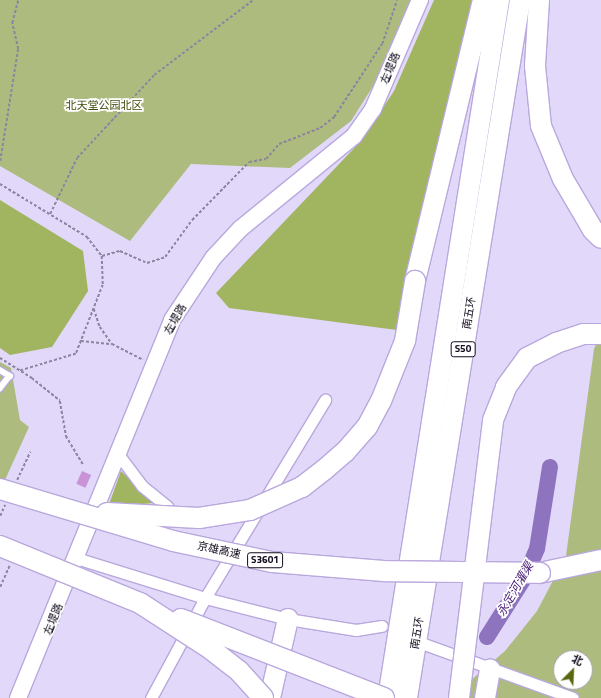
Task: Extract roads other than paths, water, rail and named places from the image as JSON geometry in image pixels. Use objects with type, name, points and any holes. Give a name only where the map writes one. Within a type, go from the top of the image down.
[{"type":"highway","points":[[39,502],[112,513],[199,518],[250,510],[302,487],[346,452],[367,427],[395,372],[405,340],[415,282],[483,0]]},
{"type":"highway","name":"南五环","points":[[388,698],[499,0]]},
{"type":"highway","name":"南五环","points":[[406,698],[520,0]]},
{"type":"highway","points":[[539,0],[535,66],[542,126],[563,179],[593,230],[601,238]]},
{"type":"highway","points":[[458,698],[470,618],[493,420],[506,387],[528,358],[556,343],[583,334],[601,334]]},
{"type":"highway","name":"京雄高速","points":[[0,489],[39,502],[173,540],[272,562],[377,570],[540,573],[601,560]]},
{"type":"highway","points":[[6,553],[140,603],[384,698]]},
{"type":"highway","points":[[140,603],[212,650],[238,671],[263,698]]},
{"type":"highway","points":[[270,698],[288,619]]},
{"type":"highway","points":[[485,698],[490,669]]},
{"type":"main road","name":"左堤路","points":[[18,698],[172,320],[213,258],[240,229],[354,136],[373,109],[420,0]]},
{"type":"street","points":[[151,698],[205,598],[325,400]]},
{"type":"street","points":[[90,524],[130,513],[168,507],[142,486],[118,454]]},
{"type":"street","points":[[76,558],[205,598],[288,619],[356,630],[382,626]]},
{"type":"street","points":[[424,644],[573,698]]},
{"type":"lane","points":[[0,370],[10,376],[0,389]]},
{"type":"waterway","name":"永定河灌渠","points":[[487,637],[525,577],[537,549],[550,467]]},
{"type":"park label","name":"北天堂公园北区","points":[[104,105]]}]
